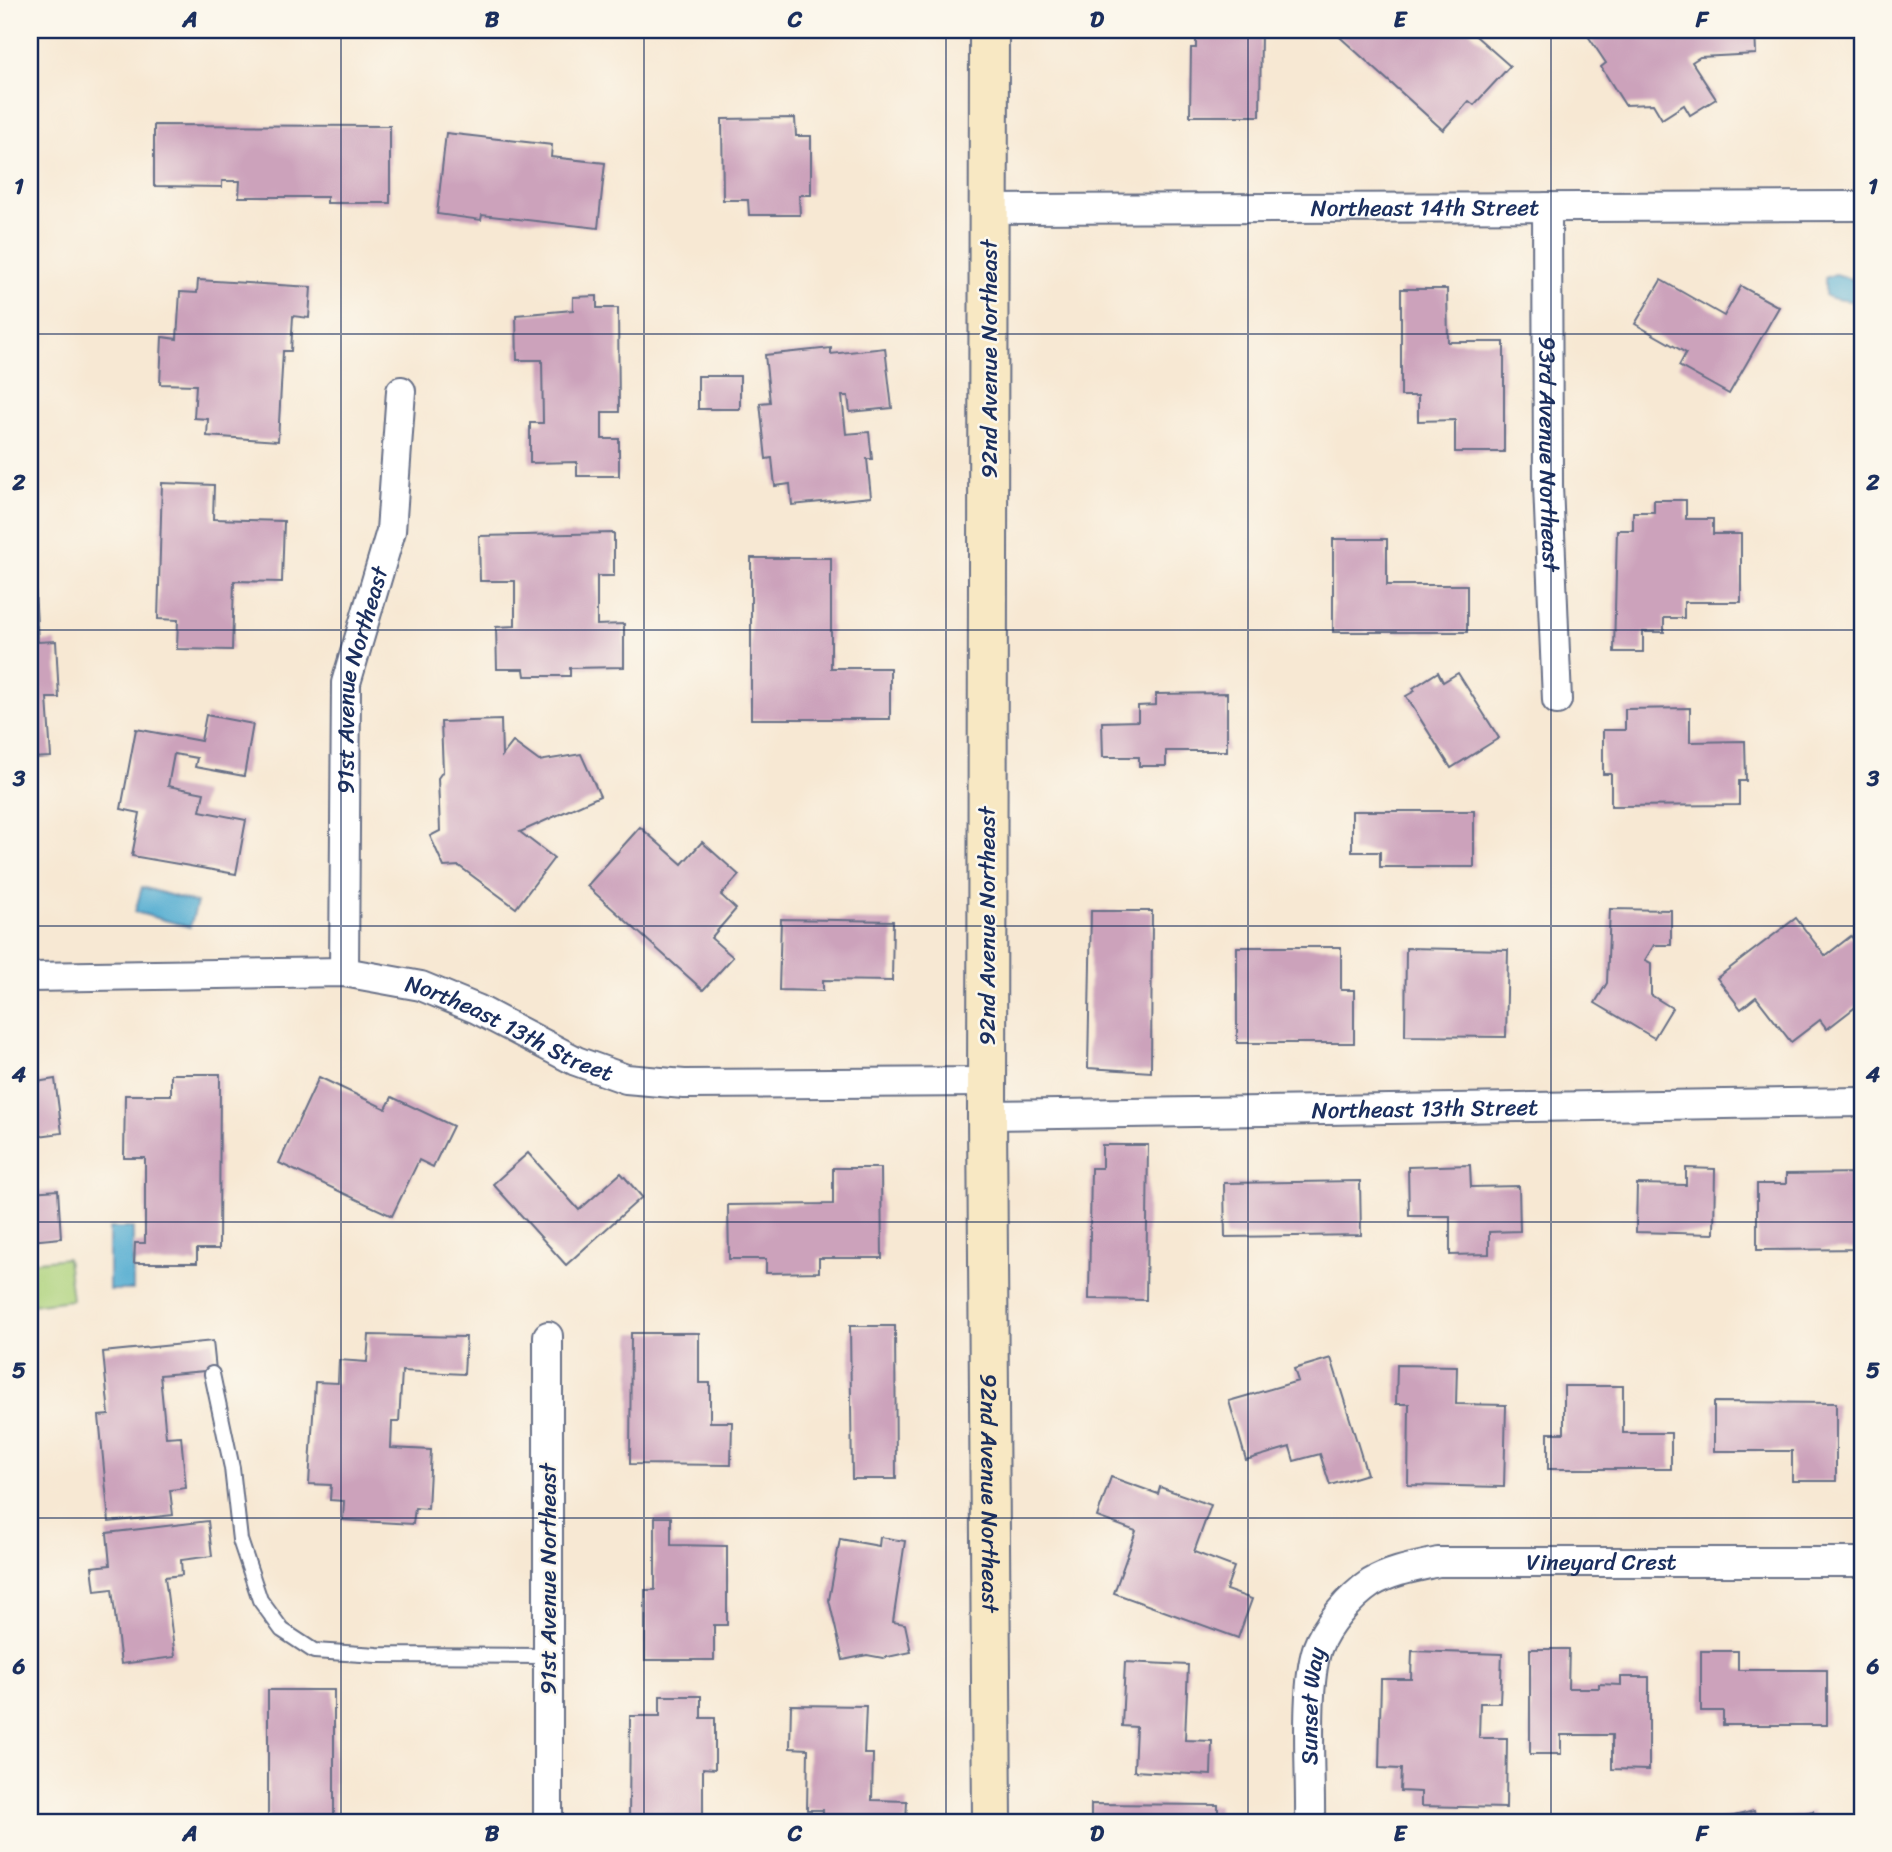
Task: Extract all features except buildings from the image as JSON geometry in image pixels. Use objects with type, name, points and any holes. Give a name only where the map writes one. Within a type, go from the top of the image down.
[{"type":"main road","name":"92nd Avenue Northeast","points":[[989,30],[987,1099],[992,1822]]},
{"type":"street","name":"Northeast 14th Street","points":[[989,209],[1862,205]]},
{"type":"street","name":"93rd Avenue Northeast","points":[[1547,207],[1548,485],[1557,700]]},
{"type":"street","name":"91st Avenue Northeast","points":[[344,972],[346,683],[391,531],[401,391]]},
{"type":"street","name":"Northeast 13th Street","points":[[30,976],[344,972],[421,986],[477,1009],[576,1061],[626,1079],[684,1084],[987,1099],[1862,1102]]},
{"type":"street","name":"91st Avenue Northeast","points":[[548,1336],[548,1822]]},
{"type":"street","name":"Vineyard Crest","points":[[1350,1604],[1370,1584],[1394,1573],[1438,1562],[1862,1562]]},
{"type":"street","name":"Sunset Way","points":[[1310,1822],[1311,1675],[1317,1649],[1327,1628],[1350,1604]]},
{"type":"lane","points":[[212,1374],[232,1468],[240,1540],[260,1600],[282,1630],[314,1651],[377,1655],[548,1656]]},
{"type":"green space","points":[[67,1258],[72,1300],[30,1305],[30,1262]]},
{"type":"water","points":[[1835,274],[1862,280],[1862,306],[1825,295],[1825,278]]},
{"type":"water","points":[[142,887],[197,903],[190,927],[135,912]]},
{"type":"water","points":[[109,1228],[133,1228],[133,1290],[109,1290]]}]
